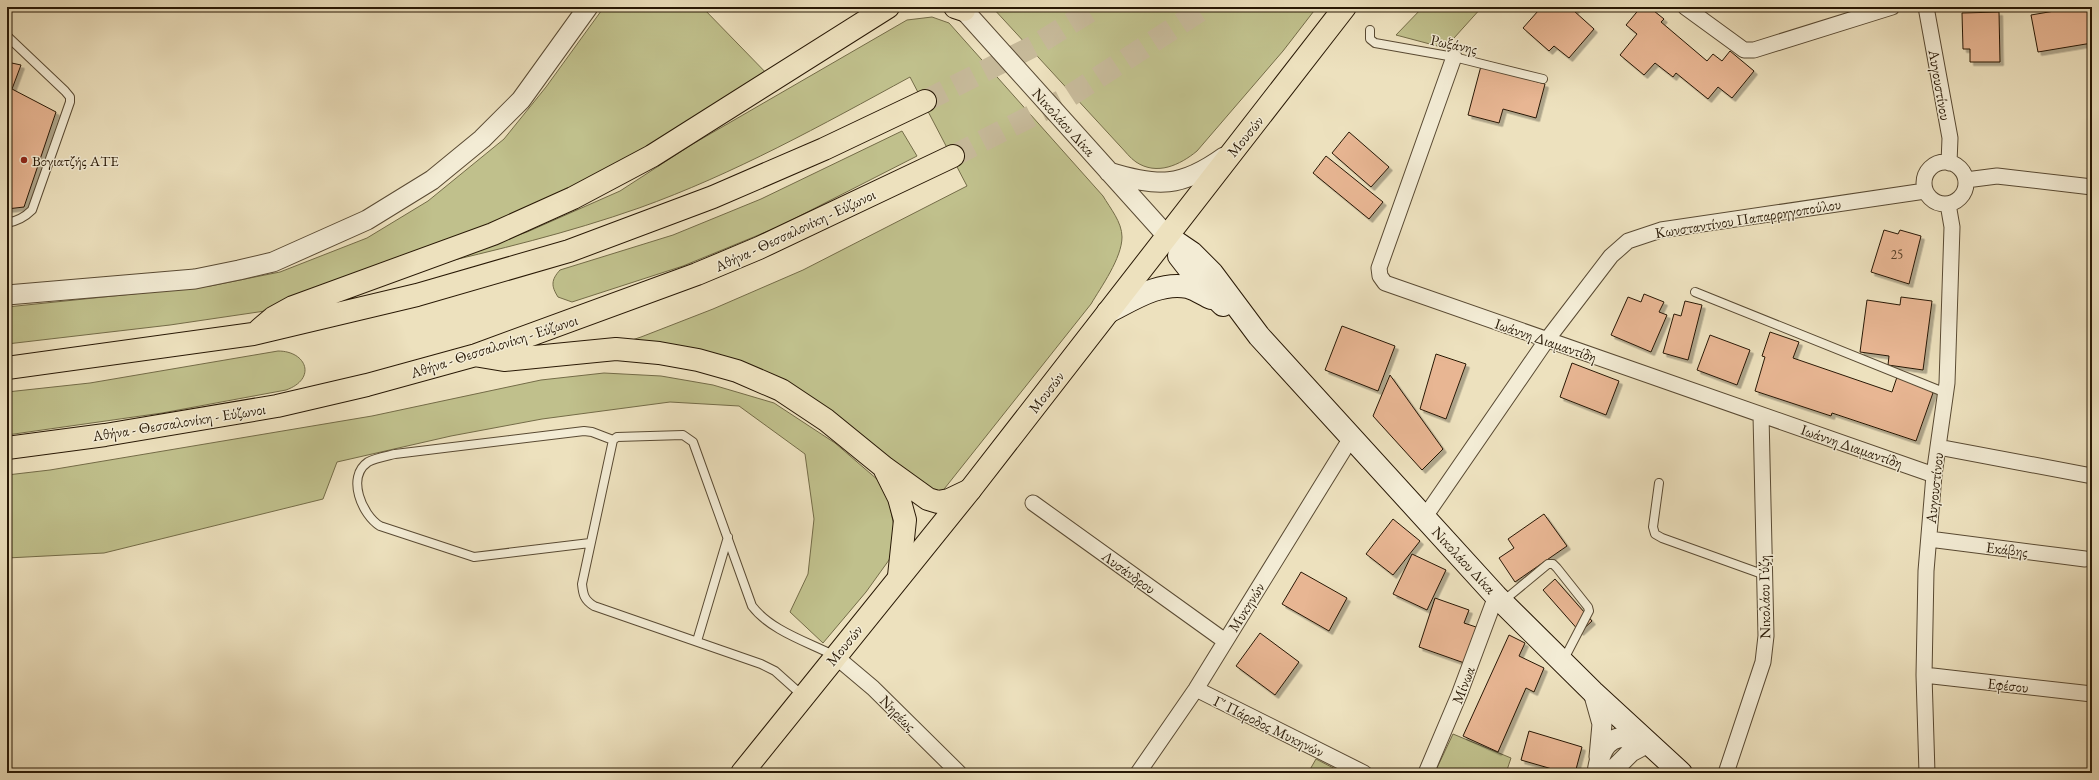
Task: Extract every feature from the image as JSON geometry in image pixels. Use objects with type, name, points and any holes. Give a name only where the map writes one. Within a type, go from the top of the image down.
[{"type":"main road","points":[[857,27],[870,7]]},
{"type":"main road","points":[[253,334],[273,318],[293,307],[493,234],[573,198],[652,156],[888,7]]},
{"type":"main road","name":"Μουσών","points":[[742,773],[970,490],[1232,152],[1284,88],[1345,7]]},
{"type":"main road","points":[[7,368],[253,334],[417,295],[569,251],[713,197],[824,149],[925,101]]},
{"type":"main road","name":"Αθήνα - Θεσσαλονίκη - Εύζωνοι","points":[[7,448],[105,435],[276,406],[368,385],[476,355],[697,274],[821,219],[953,156]]},
{"type":"main road","name":"Νικολάου Δίκα","points":[[1167,236],[1184,265],[1218,302],[1259,336]]},
{"type":"main road","name":"Νικολάου Δίκα","points":[[1167,236],[1192,253],[1212,273],[1259,336],[1499,599],[1593,692],[1681,773]]},
{"type":"main road","points":[[1108,312],[1153,290],[1177,286],[1189,288],[1218,302]]},
{"type":"main road","points":[[476,355],[504,360],[544,354],[616,349],[659,353],[698,360],[737,371],[781,390],[826,420],[885,468],[928,499],[938,502],[950,500],[970,490]]},
{"type":"main road","points":[[885,468],[899,498],[905,520],[900,576]]},
{"type":"street","points":[[7,295],[195,279],[239,270],[273,262],[368,220],[432,180],[482,139],[522,100],[588,7]]},
{"type":"street","points":[[1685,7],[1744,50],[1754,50],[1892,7]]},
{"type":"street","name":"Αυγουστίνου","points":[[1926,7],[1950,138],[1950,163]]},
{"type":"street","name":"Νικολάου Δίκα","points":[[960,8],[1167,236]]},
{"type":"street","name":"Ιωάννη Διαμαντίδη","points":[[1454,57],[1379,268],[1380,276],[1385,283],[1546,341],[1934,475]]},
{"type":"street","points":[[1108,172],[1137,181],[1151,183],[1183,180],[1210,167],[1232,152]]},
{"type":"street","points":[[1950,163],[1960,169],[1966,180],[1964,193],[1954,202],[1948,204],[1934,202],[1925,191],[1924,178],[1927,172],[1937,164],[1950,163]]},
{"type":"street","points":[[1966,180],[1997,176],[2092,187]]},
{"type":"street","name":"Κωνσταντίνου Παπαρρηγοπούλου","points":[[1424,518],[1546,341],[1611,256],[1628,242],[1661,230],[1925,191]]},
{"type":"street","name":"Αυγουστίνου","points":[[1927,773],[1924,675],[1925,601],[1934,475],[1946,393],[1952,227],[1948,204]]},
{"type":"street","name":"Νικολάου Γύζη","points":[[1726,773],[1763,662],[1766,636],[1761,415]]},
{"type":"street","name":"Μυκηνών","points":[[1138,773],[1196,689],[1351,438]]},
{"type":"street","points":[[1938,447],[2092,476]]},
{"type":"street","name":"Λυσάνδρου","points":[[1033,503],[1225,641]]},
{"type":"street","name":"Εκάβης","points":[[1929,539],[2085,559]]},
{"type":"street","name":"Μίνωα","points":[[1426,773],[1499,599]]},
{"type":"street","name":"Νηρέως","points":[[835,656],[873,688],[959,773]]},
{"type":"street","name":"Εφέσου","points":[[1924,675],[2092,694]]},
{"type":"street","name":"Γ΄ Πάροδος Μυκηνών","points":[[1196,689],[1364,773]]},
{"type":"street","points":[[1593,692],[1602,724],[1602,770]]},
{"type":"street","points":[[1602,770],[1648,743]]},
{"type":"lane","name":"Ρωξάνης","points":[[1370,30],[1370,38],[1375,43],[1454,57],[1543,79]]},
{"type":"lane","points":[[7,36],[70,97],[70,102],[32,210],[26,216],[17,221],[7,222]]},
{"type":"lane","points":[[1695,292],[1946,393]]},
{"type":"lane","points":[[590,543],[474,556],[380,526],[372,521],[360,496],[357,478],[358,473],[369,461],[395,454],[584,431],[592,432],[613,440]]},
{"type":"lane","points":[[803,696],[775,671],[761,664],[594,606],[587,602],[583,594],[582,584],[613,440],[617,437],[683,435],[689,437],[693,442],[752,606],[758,614],[772,624],[835,656]]},
{"type":"lane","points":[[1659,483],[1653,527],[1655,534],[1662,538],[1765,575]]},
{"type":"lane","points":[[697,641],[728,537]]},
{"type":"lane","points":[[1499,599],[1548,564],[1553,564],[1557,568],[1586,603],[1589,611],[1562,662]]},
{"type":"green space","points":[[604,7],[702,7],[773,80],[641,166],[265,311],[170,325],[7,344],[7,307],[210,286],[280,272],[367,238],[428,201],[504,139],[546,87]]},
{"type":"green space","points":[[992,7],[1317,7],[1283,51],[1197,151],[1176,164],[1168,167],[1152,168],[1144,166],[1132,159]]},
{"type":"green space","points":[[1423,7],[1482,7],[1445,48],[1396,35]]},
{"type":"green space","points":[[932,17],[949,23],[1103,196],[1118,221],[1122,237],[1119,254],[1115,263],[1091,304],[937,498],[760,378],[596,352],[641,337],[713,309],[803,270],[967,186],[910,77],[777,148],[674,195],[612,217],[559,233],[424,267],[527,232],[620,191],[691,145],[907,20]]},
{"type":"green space","points":[[902,131],[917,156],[778,227],[683,266],[572,302],[558,297],[556,293],[553,283],[560,270],[673,235],[761,199]]},
{"type":"green space","points":[[278,351],[288,352],[296,356],[301,360],[304,366],[305,373],[302,379],[296,385],[286,390],[162,413],[7,435],[7,392],[90,383]]},
{"type":"green space","points":[[604,373],[661,376],[713,385],[774,403],[835,443],[878,480],[889,501],[896,537],[889,560],[866,592],[823,643],[790,612],[808,574],[814,519],[805,454],[739,406],[670,402],[542,419],[451,436],[337,462],[323,499],[104,553],[7,558],[7,475],[50,470],[372,416],[541,380]]},
{"type":"green space","points":[[1453,734],[1511,758],[1506,773],[1444,773],[1436,770]]},
{"type":"green space","points":[[1316,759],[1343,773],[1308,773]]},
{"type":"building","points":[[1533,7],[1578,7],[1574,11],[1594,29],[1569,58],[1554,46],[1549,51],[1523,28],[1538,11]]},
{"type":"building","points":[[1641,7],[1649,7],[1664,19],[1661,22],[1707,61],[1713,54],[1722,61],[1730,51],[1754,71],[1732,98],[1718,87],[1708,99],[1676,73],[1673,77],[1655,63],[1644,75],[1620,55],[1637,34],[1626,25]]},
{"type":"building","points":[[2078,7],[2091,7],[2092,43],[2038,52],[2031,15]]},
{"type":"building","points":[[1999,12],[2000,62],[1970,62],[1970,49],[1963,49],[1962,13]]},
{"type":"building","name":"Βογιατζής ΑΤΕ","points":[[7,62],[21,65],[12,89],[56,112],[24,207],[7,209]]},
{"type":"building","points":[[1481,66],[1545,84],[1536,118],[1503,109],[1499,123],[1468,115]]},
{"type":"building","points":[[1349,132],[1389,167],[1371,187],[1332,153]]},
{"type":"building","points":[[1326,156],[1383,202],[1369,219],[1313,173]]},
{"type":"building","points":[[1884,230],[1898,234],[1900,230],[1921,236],[1909,284],[1871,272]]},
{"type":"building","points":[[1644,294],[1664,302],[1659,312],[1667,315],[1651,352],[1611,335],[1628,297],[1641,302]]},
{"type":"building","points":[[1901,297],[1932,301],[1923,370],[1888,365],[1889,356],[1860,352],[1867,300],[1900,305]]},
{"type":"building","points":[[1685,301],[1702,305],[1688,360],[1663,353],[1674,314],[1681,316]]},
{"type":"building","points":[[1342,326],[1395,346],[1378,391],[1325,370]]},
{"type":"building","points":[[1770,332],[1799,342],[1793,358],[1892,392],[1897,377],[1934,390],[1916,441],[1832,413],[1831,416],[1755,391],[1765,357],[1762,356]]},
{"type":"building","points":[[1710,335],[1750,350],[1737,385],[1697,370]]},
{"type":"building","points":[[1436,354],[1466,364],[1446,419],[1420,409]]},
{"type":"building","points":[[1572,363],[1619,381],[1606,415],[1560,397]]},
{"type":"building","points":[[1390,375],[1443,449],[1422,470],[1373,416]]},
{"type":"building","points":[[1544,514],[1567,546],[1515,582],[1499,558],[1514,548],[1508,539]]},
{"type":"building","points":[[1393,519],[1420,541],[1393,575],[1366,554]]},
{"type":"building","points":[[1412,554],[1446,570],[1427,610],[1393,594]]},
{"type":"building","points":[[1301,572],[1347,598],[1329,631],[1282,604]]},
{"type":"building","points":[[1555,579],[1592,621],[1580,632],[1543,590]]},
{"type":"building","points":[[1435,598],[1469,610],[1464,623],[1482,629],[1470,665],[1419,647]]},
{"type":"building","points":[[1260,633],[1299,662],[1275,695],[1236,666]]},
{"type":"building","points":[[1509,635],[1525,643],[1519,656],[1544,668],[1534,692],[1526,688],[1498,752],[1463,736]]},
{"type":"building","points":[[1529,731],[1582,747],[1575,773],[1566,773],[1521,760]]},
{"type":"tunnel","points":[[925,101],[1034,46],[1097,7]]},
{"type":"tunnel","points":[[953,156],[1065,99],[1206,7]]},
{"type":"place","name":"Βογιατζής ΑΤΕ","points":[[24,160]]}]
